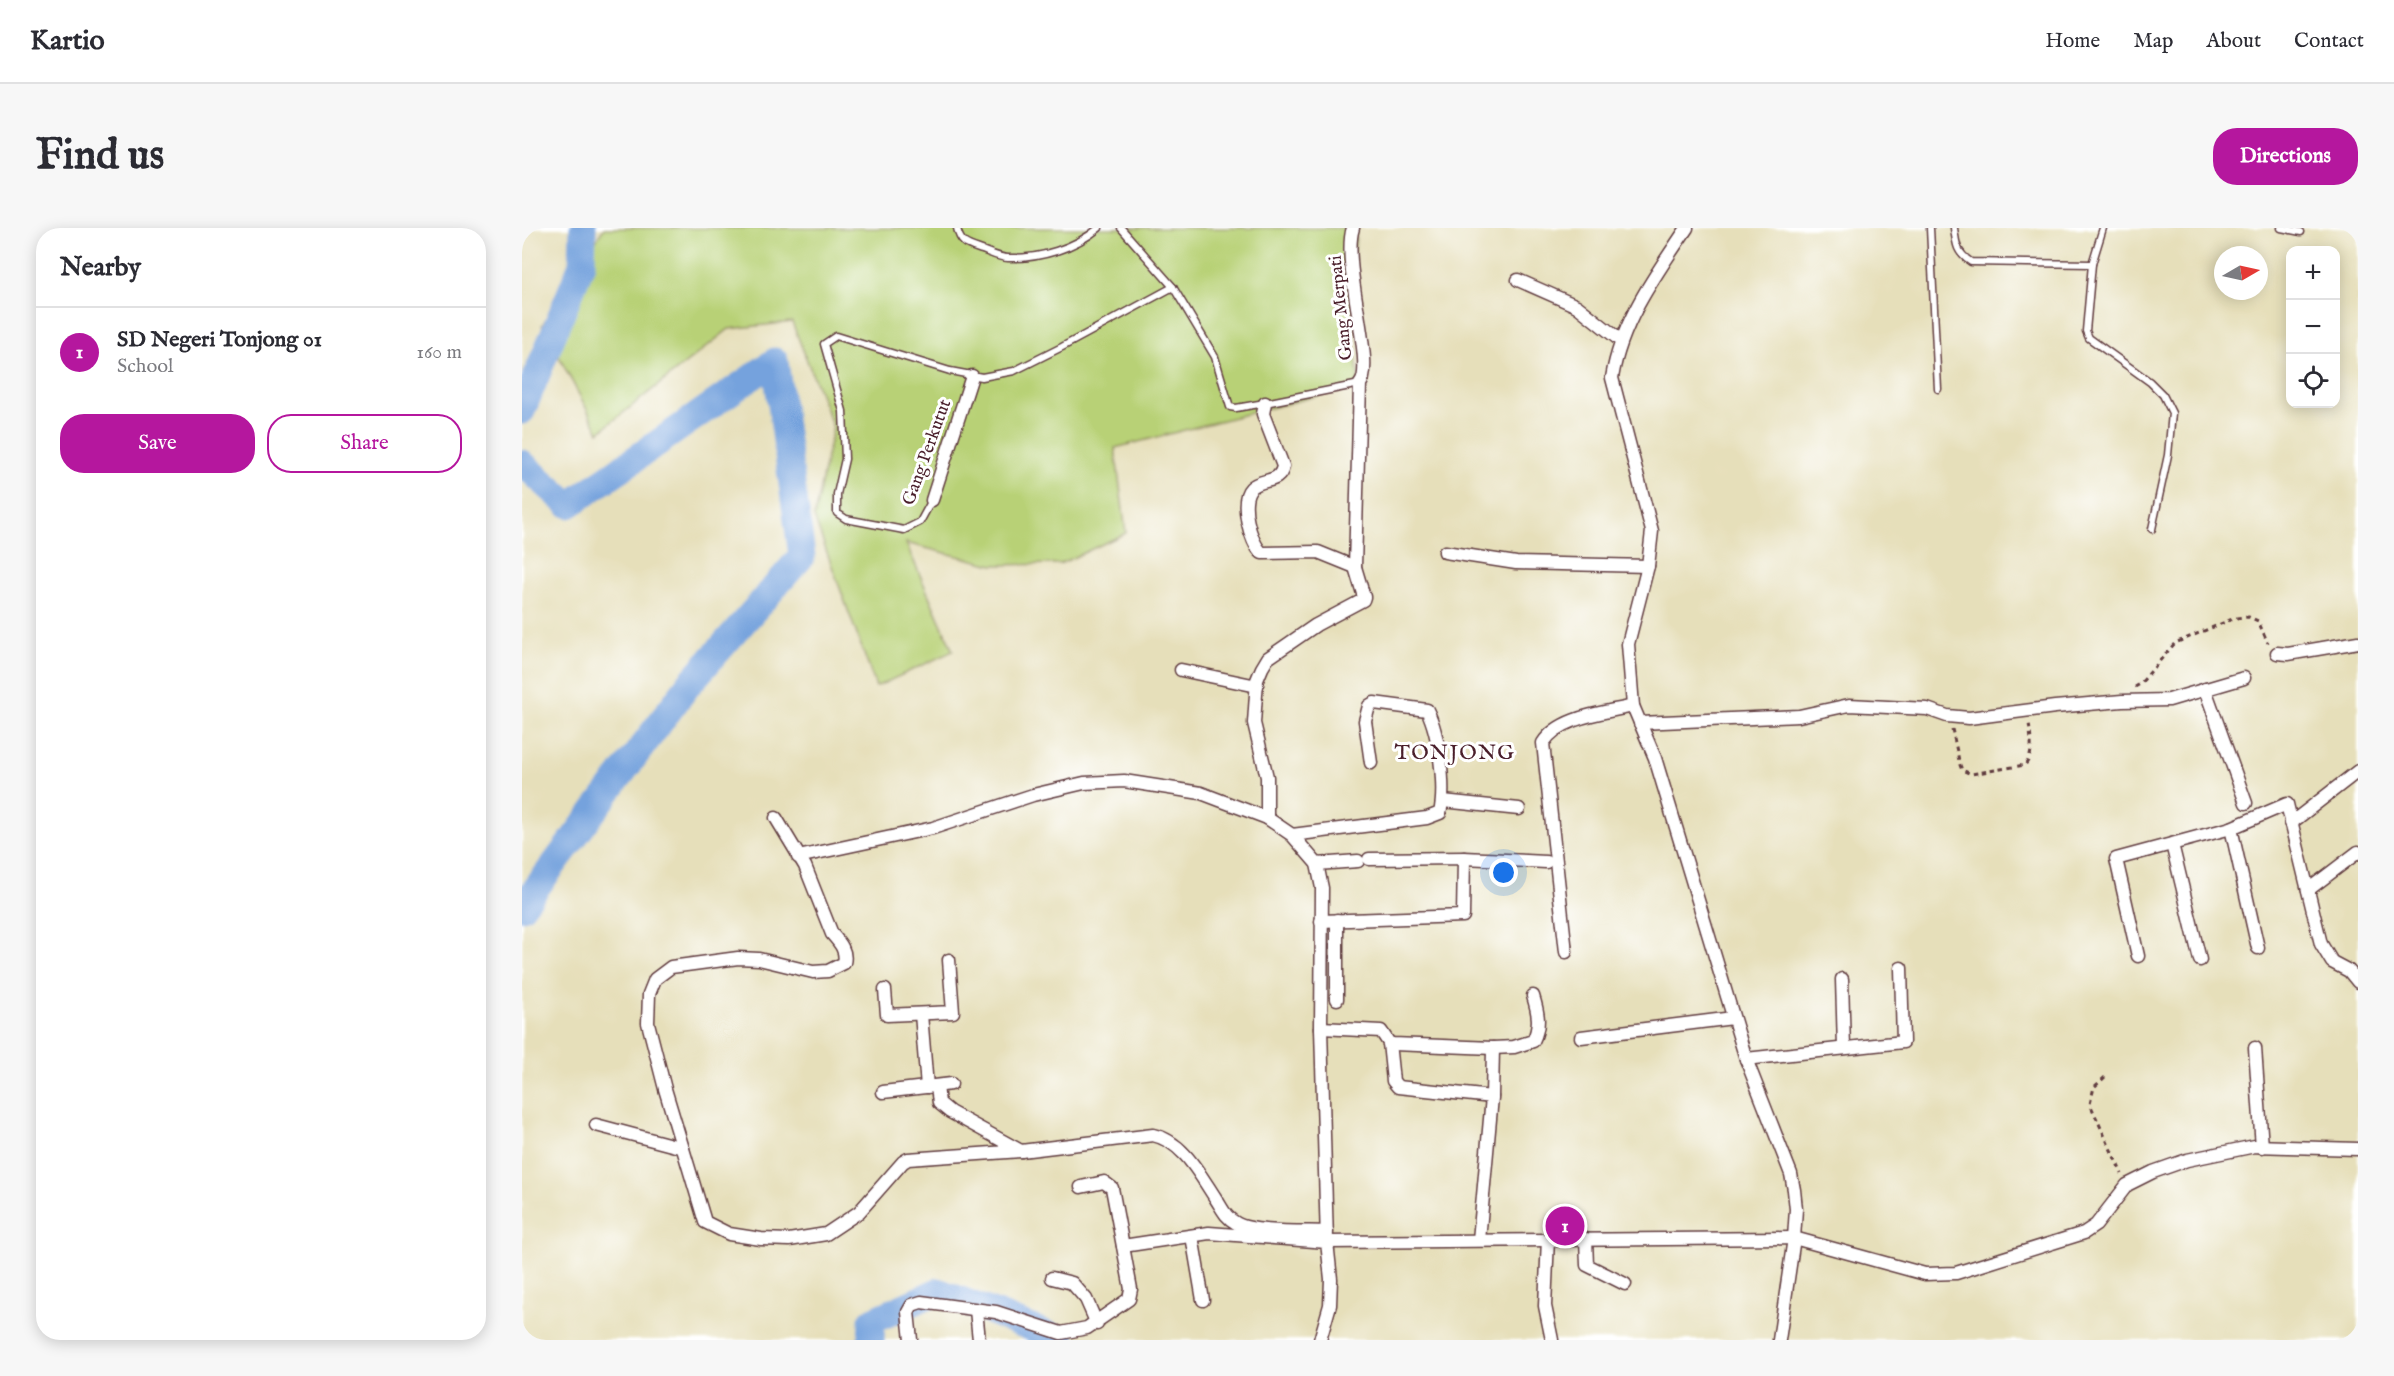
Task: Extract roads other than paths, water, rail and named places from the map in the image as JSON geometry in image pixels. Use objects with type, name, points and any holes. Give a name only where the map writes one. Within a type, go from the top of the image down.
[{"type":"street","name":"Gang Merpati","points":[[1257,686],[1262,668],[1268,658],[1316,625],[1363,600],[1364,597],[1355,567],[1360,384],[1363,381],[1365,360],[1351,276],[1353,228]]},
{"type":"street","points":[[1687,228],[1640,301],[1621,341],[1612,378],[1652,531],[1648,566],[1628,644],[1633,706],[1655,758],[1746,1059],[1791,1174],[1796,1209],[1794,1238],[1779,1340]]},
{"type":"street","points":[[1518,280],[1577,306],[1621,341]]},
{"type":"street","name":"Gang Perkutut","points":[[932,500],[972,376]]},
{"type":"street","points":[[1264,403],[1263,414],[1283,466],[1278,478],[1258,484],[1250,489],[1245,498],[1249,525],[1255,543],[1262,553],[1318,552],[1355,567]]},
{"type":"street","points":[[1445,552],[1516,563],[1648,566]]},
{"type":"street","points":[[2277,653],[2288,654],[2358,642]]},
{"type":"street","points":[[1181,670],[1257,686],[1254,723],[1267,777],[1267,818]]},
{"type":"street","points":[[1640,723],[1799,716],[1849,705],[1927,709],[1947,716],[1969,718],[2122,700],[2169,700],[2244,678]]},
{"type":"street","points":[[2205,689],[2246,803]]},
{"type":"street","points":[[1292,835],[1427,818],[1440,813],[1443,801],[1437,748],[1432,721],[1427,710],[1374,703],[1369,706],[1365,721],[1371,763]]},
{"type":"street","points":[[1566,952],[1544,743],[1550,732],[1561,724],[1633,706]]},
{"type":"street","points":[[2291,823],[2358,771]]},
{"type":"street","points":[[798,857],[933,828],[1033,795],[1084,783],[1124,781],[1201,793],[1267,818],[1292,835],[1317,864],[1322,888],[1321,1028],[1327,1237],[1331,1279],[1330,1305],[1320,1340]]},
{"type":"street","points":[[1443,801],[1520,809]]},
{"type":"street","points":[[2138,956],[2116,859],[2231,828],[2287,804],[2321,944],[2332,962],[2349,971],[2358,982]]},
{"type":"street","points":[[776,819],[813,884],[832,934],[840,942],[846,956],[844,963],[828,971],[813,972],[759,959],[738,958],[671,968],[656,979],[649,994],[648,1023],[665,1089],[705,1222],[729,1234],[761,1239],[789,1240],[826,1234],[859,1212],[908,1159],[1022,1151],[1153,1135],[1163,1137],[1183,1151],[1225,1214],[1238,1225],[1327,1237]]},
{"type":"street","points":[[2231,828],[2258,948]]},
{"type":"street","points":[[2172,844],[2200,960]]},
{"type":"street","points":[[2308,890],[2358,852]]},
{"type":"street","points":[[1317,864],[1363,860],[1464,858],[1546,861]]},
{"type":"street","points":[[1321,921],[1463,916],[1464,858]]},
{"type":"street","points":[[1337,920],[1337,999]]},
{"type":"street","points":[[885,990],[887,1016],[953,1012],[949,960]]},
{"type":"street","points":[[1746,1059],[1903,1042],[1901,968]]},
{"type":"street","points":[[1842,979],[1844,1048]]},
{"type":"street","points":[[1389,1043],[1493,1048],[1514,1047],[1533,1041],[1538,1027],[1538,1014],[1533,996]]},
{"type":"street","points":[[921,1014],[932,1086],[939,1102],[950,1112],[1022,1151]]},
{"type":"street","points":[[1581,1037],[1733,1018]]},
{"type":"street","points":[[1321,1028],[1380,1031],[1389,1043],[1393,1081],[1398,1087],[1492,1097]]},
{"type":"street","points":[[1479,1240],[1492,1097],[1493,1048]]},
{"type":"street","points":[[2255,1048],[2262,1147]]},
{"type":"street","points":[[883,1092],[951,1084]]},
{"type":"street","points":[[596,1125],[683,1148]]},
{"type":"street","points":[[1123,1246],[1209,1233],[1479,1240],[1794,1238],[1925,1274],[1956,1274],[2084,1233],[2096,1225],[2127,1185],[2153,1172],[2187,1160],[2262,1147],[2358,1149]]},
{"type":"street","points":[[911,1340],[908,1312],[912,1305],[921,1302],[996,1312],[1061,1334],[1092,1326],[1130,1299],[1131,1289],[1112,1188],[1104,1182],[1080,1187]]},
{"type":"street","points":[[1192,1236],[1203,1300]]},
{"type":"street","points":[[1548,1239],[1545,1306],[1552,1340]]},
{"type":"street","points":[[1586,1239],[1587,1265],[1625,1284]]},
{"type":"street","points":[[1052,1278],[1072,1282],[1086,1299],[1092,1326]]},
{"type":"street","points":[[976,1310],[979,1340]]},
{"type":"lane","points":[[957,228],[959,238],[964,244],[1007,258],[1050,253],[1086,239],[1099,228]]},
{"type":"lane","points":[[1122,228],[1173,287],[1215,357],[1230,407],[1236,408],[1360,384]]},
{"type":"lane","points":[[1930,228],[1938,389]]},
{"type":"lane","points":[[1954,228],[1956,247],[1962,256],[1971,262],[2092,264]]},
{"type":"lane","points":[[2103,228],[2092,264],[2086,331],[2089,338],[2150,382],[2163,395],[2172,413],[2168,455],[2152,529]]},
{"type":"lane","points":[[2281,228],[2301,232]]},
{"type":"lane","name":"Gang Perkutut","points":[[932,500],[920,522],[904,530],[846,519],[837,513],[837,494],[845,459],[843,411],[824,344],[836,336],[950,371],[982,377],[1014,371],[1173,287]]},
{"type":"waterway","points":[[522,411],[582,264],[583,228]]},
{"type":"waterway","points":[[522,463],[569,505],[775,361],[802,556],[689,684],[522,907]]},
{"type":"waterway","points":[[871,1340],[872,1321],[938,1291],[1062,1340]]},
{"type":"place","name":"SD Negeri Tonjong 01","points":[[1565,1226]]},
{"type":"district","name":"TONJONG","points":[[1455,752]]}]
